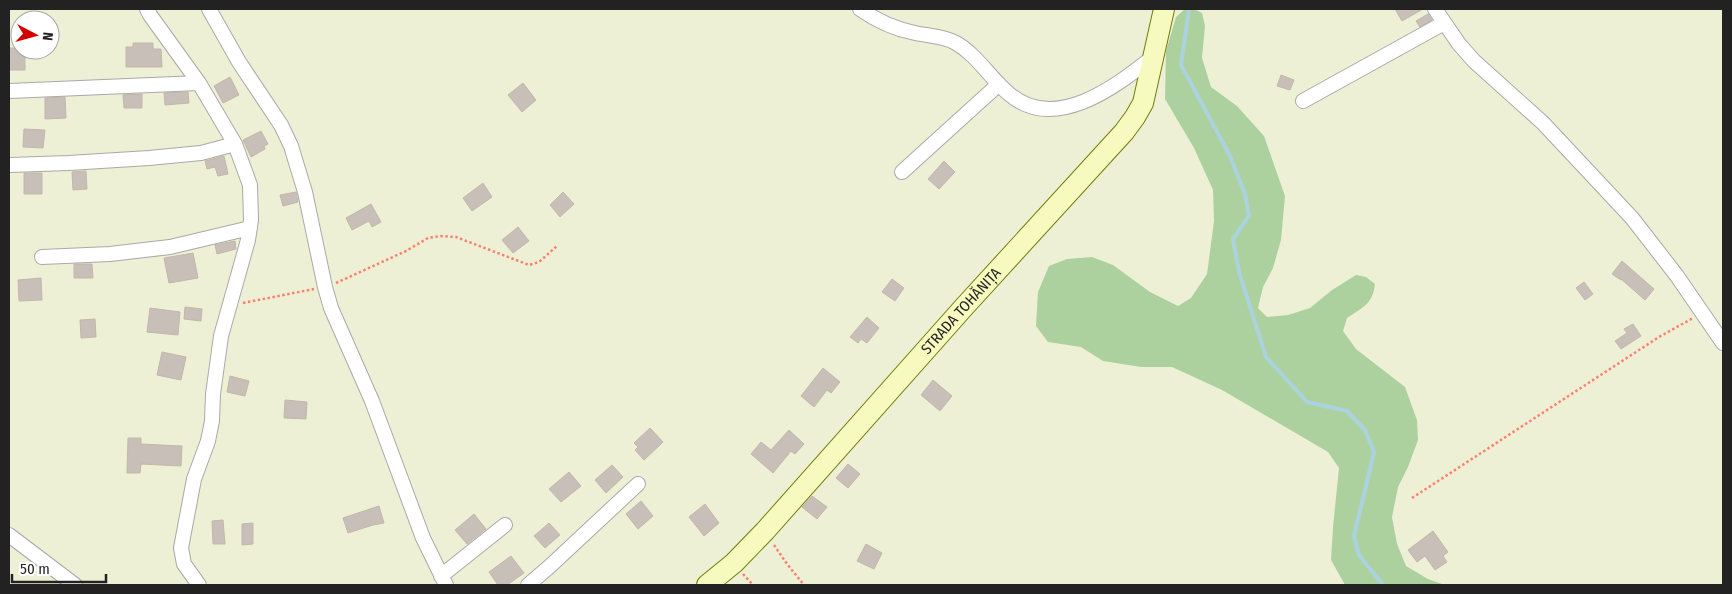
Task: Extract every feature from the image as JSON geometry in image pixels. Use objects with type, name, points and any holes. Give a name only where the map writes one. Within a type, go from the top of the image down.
[{"type":"main road","name":"STRADA TOHĂNIȚA","points":[[707,585],[734,563],[765,531],[1136,117],[1143,103],[1148,85],[1164,9]]},
{"type":"street","points":[[147,9],[199,83],[235,144],[250,185],[250,228],[221,336],[213,394],[212,421],[208,441],[194,479],[182,548],[184,564],[199,585]]},
{"type":"street","points":[[209,9],[239,62],[281,125],[291,146],[305,192],[331,308],[372,401],[423,538],[443,581],[505,525]]},
{"type":"street","points":[[860,9],[873,18],[896,28],[954,42],[966,49],[1008,94],[1030,106],[1042,109],[1063,108],[1094,98],[1119,84],[1153,57]]},
{"type":"street","points":[[1435,9],[1474,61],[1543,123],[1632,218],[1704,312],[1723,343]]},
{"type":"street","points":[[1303,101],[1444,23]]},
{"type":"street","points":[[9,92],[199,83]]},
{"type":"street","points":[[902,172],[999,84]]},
{"type":"street","points":[[9,165],[149,158],[201,153],[235,144]]},
{"type":"street","points":[[42,257],[110,254],[170,248],[250,228]]},
{"type":"street","points":[[528,585],[638,484]]},
{"type":"street","points":[[9,535],[75,585]]},
{"type":"path","points":[[230,306],[270,296],[325,287],[351,278],[428,238],[440,236],[456,237],[529,265],[539,262],[557,246]]},
{"type":"path","points":[[1412,498],[1659,337],[1704,312]]},
{"type":"path","points":[[765,531],[786,564],[804,585]]},
{"type":"green space","points":[[9,9],[1723,9],[1723,585],[9,585]]},
{"type":"green space","points":[[1185,9],[1194,9],[1202,13],[1205,26],[1202,58],[1211,87],[1237,106],[1264,136],[1285,196],[1281,240],[1273,268],[1263,287],[1258,308],[1267,317],[1288,315],[1310,308],[1332,290],[1356,275],[1366,277],[1375,284],[1369,301],[1347,318],[1343,331],[1356,349],[1405,387],[1417,420],[1418,440],[1398,487],[1392,517],[1397,544],[1406,566],[1428,579],[1445,585],[1345,585],[1331,560],[1339,468],[1328,452],[1222,390],[1172,367],[1141,367],[1103,361],[1081,347],[1048,342],[1036,326],[1038,292],[1049,266],[1067,259],[1092,257],[1113,265],[1150,292],[1178,306],[1191,298],[1207,274],[1214,221],[1213,190],[1194,148],[1165,99],[1166,51],[1176,17]]},
{"type":"building","points":[[1395,9],[1423,9],[1402,21]]},
{"type":"building","points":[[1428,14],[1432,20],[1420,27],[1416,21]]},
{"type":"building","points":[[133,43],[153,43],[153,49],[161,49],[162,67],[126,67],[126,47],[133,47]]},
{"type":"building","points":[[10,48],[10,60],[25,60],[25,70],[9,70]]},
{"type":"building","points":[[1281,75],[1294,80],[1290,90],[1277,86]]},
{"type":"building","points":[[230,77],[239,95],[223,103],[214,86]]},
{"type":"building","points":[[523,83],[536,100],[522,112],[508,95]]},
{"type":"building","points":[[188,92],[189,103],[165,105],[164,93]]},
{"type":"building","points":[[142,94],[142,108],[124,108],[123,95]]},
{"type":"building","points":[[65,97],[66,118],[45,119],[45,98]]},
{"type":"building","points":[[24,129],[45,130],[43,148],[23,147]]},
{"type":"building","points":[[261,131],[268,144],[264,146],[265,149],[251,157],[243,140]]},
{"type":"building","points":[[224,156],[228,174],[218,176],[215,167],[207,169],[205,161]]},
{"type":"building","points":[[944,161],[955,172],[939,189],[928,179]]},
{"type":"building","points":[[86,171],[87,189],[73,190],[72,172]]},
{"type":"building","points":[[24,173],[42,173],[42,194],[24,194]]},
{"type":"building","points":[[483,183],[492,197],[472,211],[463,198]]},
{"type":"building","points":[[296,192],[298,202],[283,206],[280,195]]},
{"type":"building","points":[[563,192],[574,204],[560,217],[550,205]]},
{"type":"building","points":[[371,204],[381,222],[372,227],[369,221],[352,230],[346,218]]},
{"type":"building","points":[[518,227],[529,241],[513,253],[502,240]]},
{"type":"building","points":[[235,241],[236,249],[217,254],[215,245]]},
{"type":"building","points":[[193,253],[198,278],[169,283],[164,258]]},
{"type":"building","points":[[1622,261],[1654,289],[1645,300],[1621,279],[1612,274]]},
{"type":"building","points":[[74,264],[92,264],[93,278],[74,278]]},
{"type":"building","points":[[41,278],[42,300],[19,301],[18,280]]},
{"type":"building","points":[[892,279],[904,288],[895,301],[882,292]]},
{"type":"building","points":[[1584,282],[1593,294],[1585,300],[1576,288]]},
{"type":"building","points":[[185,307],[202,309],[201,321],[184,319]]},
{"type":"building","points":[[150,308],[180,312],[178,335],[147,332]]},
{"type":"building","points":[[867,317],[879,328],[867,343],[861,339],[858,343],[850,337]]},
{"type":"building","points":[[95,319],[96,337],[81,338],[80,320]]},
{"type":"building","points":[[1633,324],[1641,336],[1621,349],[1615,341],[1627,333],[1624,329]]},
{"type":"building","points":[[162,352],[186,357],[181,380],[157,375]]},
{"type":"building","points":[[823,368],[840,382],[831,393],[827,390],[814,407],[801,396]]},
{"type":"building","points":[[230,376],[249,381],[245,396],[227,392]]},
{"type":"building","points":[[933,380],[952,396],[940,411],[921,395]]},
{"type":"building","points":[[285,400],[307,402],[306,419],[284,418]]},
{"type":"building","points":[[650,428],[663,442],[644,460],[635,450],[638,447],[634,443]]},
{"type":"building","points":[[789,430],[804,444],[795,454],[791,451],[773,473],[751,454],[761,442],[771,450]]},
{"type":"building","points":[[128,438],[141,438],[141,444],[182,446],[181,466],[141,464],[140,473],[127,473]]},
{"type":"building","points":[[848,464],[860,474],[848,488],[836,478]]},
{"type":"building","points":[[612,465],[623,477],[606,493],[595,480]]},
{"type":"building","points":[[569,472],[581,486],[561,502],[549,489]]},
{"type":"building","points":[[812,496],[827,507],[817,519],[802,507]]},
{"type":"building","points":[[641,501],[653,516],[638,529],[626,514]]},
{"type":"building","points":[[705,504],[719,523],[704,536],[689,517]]},
{"type":"building","points":[[379,506],[384,523],[348,533],[343,518]]},
{"type":"building","points":[[474,514],[486,529],[467,544],[455,530]]},
{"type":"building","points":[[223,520],[225,544],[213,544],[212,521]]},
{"type":"building","points":[[253,523],[253,544],[242,545],[242,524]]},
{"type":"building","points":[[549,523],[560,535],[545,548],[534,536]]},
{"type":"building","points":[[1433,531],[1448,552],[1443,556],[1447,562],[1435,570],[1425,556],[1417,562],[1408,550]]},
{"type":"building","points":[[866,544],[882,553],[874,569],[857,561]]},
{"type":"building","points":[[511,556],[524,573],[507,585],[498,585],[489,572]]},
{"type":"waterway","points":[[1189,9],[1181,65],[1229,154],[1245,194],[1249,216],[1233,239],[1239,272],[1266,357],[1307,402],[1347,411],[1365,430],[1374,452],[1354,536],[1359,555],[1383,585]]}]
